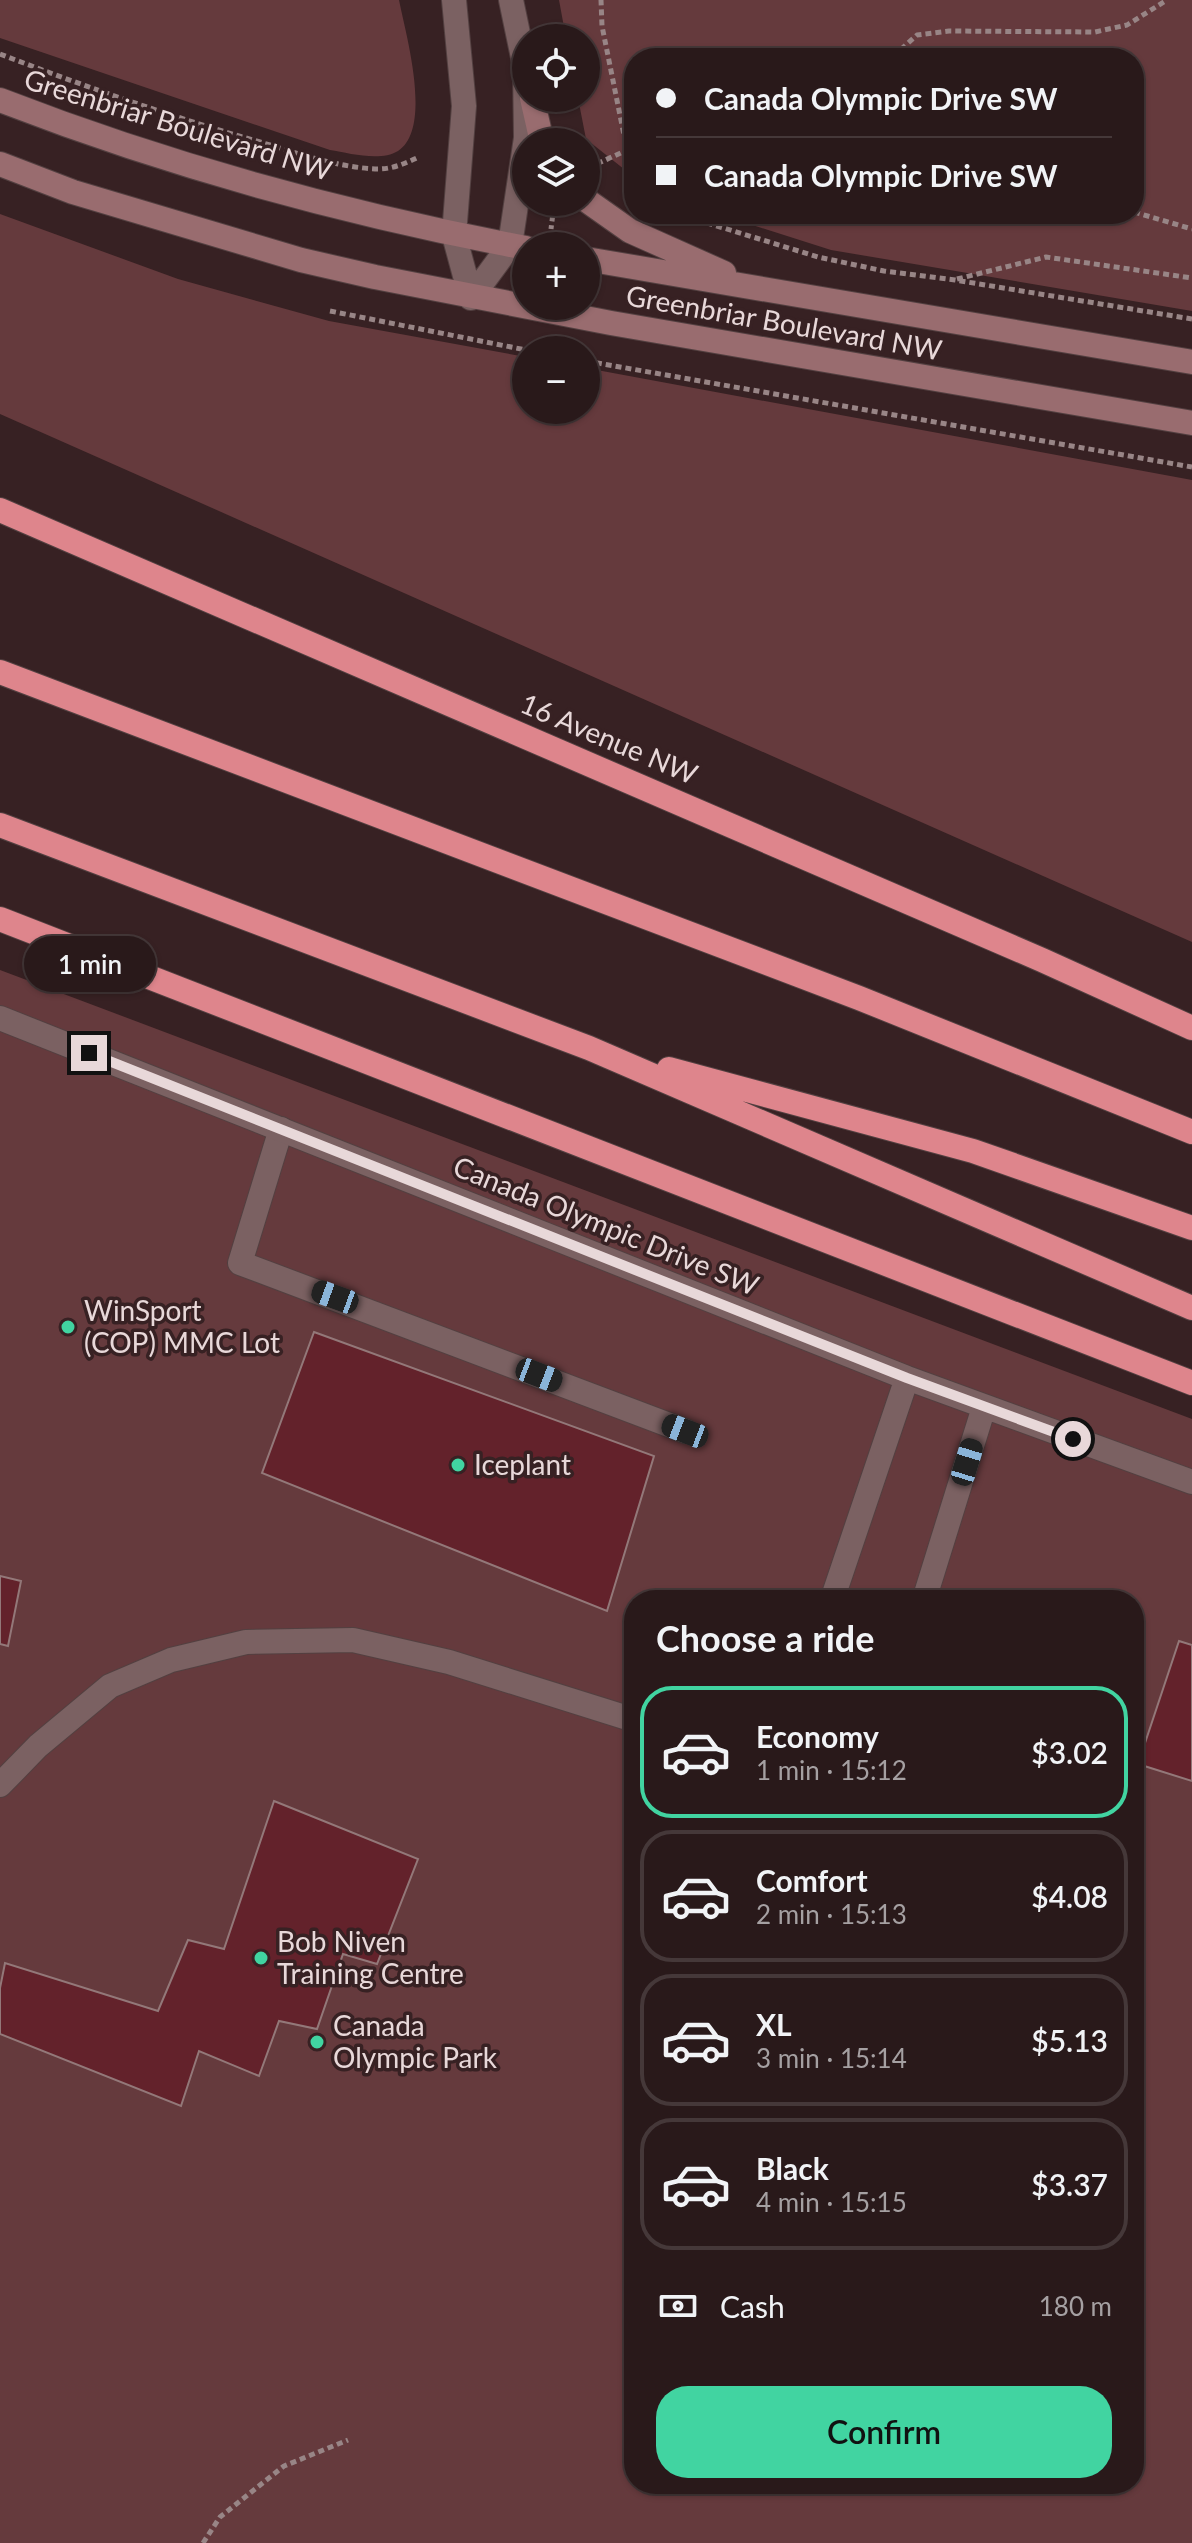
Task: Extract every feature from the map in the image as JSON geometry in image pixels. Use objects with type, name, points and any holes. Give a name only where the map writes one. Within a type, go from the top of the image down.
[{"type":"highway","name":"16 Avenue NW","points":[[0,510],[1042,960],[1192,1028]]},
{"type":"highway","points":[[0,672],[859,998],[1192,1132]]},
{"type":"highway","points":[[0,825],[589,1048],[1192,1308]]},
{"type":"highway","points":[[0,919],[1192,1383]]},
{"type":"highway","points":[[1042,960],[1192,1009]]},
{"type":"highway","points":[[589,1048],[973,1151],[1192,1228]]},
{"type":"street","points":[[454,0],[464,106],[454,235],[471,298]]},
{"type":"street","points":[[511,0],[516,24]]},
{"type":"street","name":"Greenbriar Boulevard NW","points":[[0,100],[245,183],[454,235],[512,245]]},
{"type":"street","points":[[519,232],[526,112]]},
{"type":"street","name":"Greenbriar Boulevard NW","points":[[0,164],[73,192],[301,260],[471,298],[1192,423]]},
{"type":"street","points":[[600,210],[630,231],[755,287]]},
{"type":"street","points":[[471,298],[512,253]]},
{"type":"street","name":"Greenbriar Boulevard NW","points":[[600,261],[1192,362]]},
{"type":"street","name":"Canada Olympic Drive SW","points":[[0,1018],[907,1378],[1192,1482]]},
{"type":"street","points":[[281,1129],[240,1263],[685,1431]]},
{"type":"street","points":[[835,1590],[907,1378]]},
{"type":"street","points":[[927,1590],[984,1407]]},
{"type":"street","points":[[0,1785],[38,1746],[110,1686],[171,1660],[246,1642],[353,1640],[449,1662],[624,1717]]},
{"type":"path","points":[[601,0],[602,26],[624,135]]},
{"type":"path","points":[[902,48],[917,35],[949,31],[1095,32],[1127,25],[1167,0]]},
{"type":"path","points":[[0,54],[89,89],[184,120],[342,164],[379,169],[402,165],[419,157]]},
{"type":"path","points":[[600,163],[624,151]]},
{"type":"path","points":[[1144,215],[1192,229]]},
{"type":"path","points":[[711,224],[818,257],[884,271],[1192,319]]},
{"type":"path","points":[[955,280],[1046,257],[1192,278]]},
{"type":"path","points":[[330,311],[512,347]]},
{"type":"path","points":[[600,363],[1192,467]]},
{"type":"path","points":[[203,2543],[220,2517],[284,2466],[348,2440]]},
{"type":"shaded area","points":[[0,0],[399,0],[414,80],[414,123],[408,139],[391,154],[364,156],[330,150],[0,38]]},
{"type":"shaded area","points":[[559,0],[1192,0],[1192,311],[831,250],[749,224],[1144,224],[1144,48],[624,48],[624,169],[600,150],[600,128],[584,128],[581,112],[600,112],[600,24],[563,24]]},
{"type":"shaded area","points":[[0,214],[178,279],[329,321],[512,354],[512,424],[600,424],[600,371],[1192,480],[1192,942],[0,414]]},
{"type":"shaded area","name":"Canada Olympic Park","points":[[0,970],[1192,1419],[1192,2543],[0,2543]]},
{"type":"building","name":"Iceplant","points":[[314,1332],[654,1456],[607,1611],[262,1473]]},
{"type":"building","points":[[0,1576],[21,1581],[8,1646],[0,1644]]},
{"type":"building","points":[[1179,1641],[1192,1645],[1192,1781],[1144,1766],[1144,1746]]},
{"type":"building","name":"Bob Niven Training Centre","points":[[274,1801],[418,1859],[377,1964],[343,1954],[317,2029],[279,2021],[259,2076],[199,2051],[181,2106],[0,2034],[0,1988],[5,1963],[158,2011],[188,1940],[224,1949]]},
{"type":"place","name":"WinSport (COP) MMC Lot","points":[[68,1327]]},
{"type":"place","name":"Iceplant","points":[[458,1465]]},
{"type":"place","name":"Bob Niven Training Centre","points":[[261,1958]]},
{"type":"place","name":"Canada Olympic Park","points":[[317,2042]]},
{"type":"route","points":[[89,1053],[907,1378],[1073,1439]]}]
